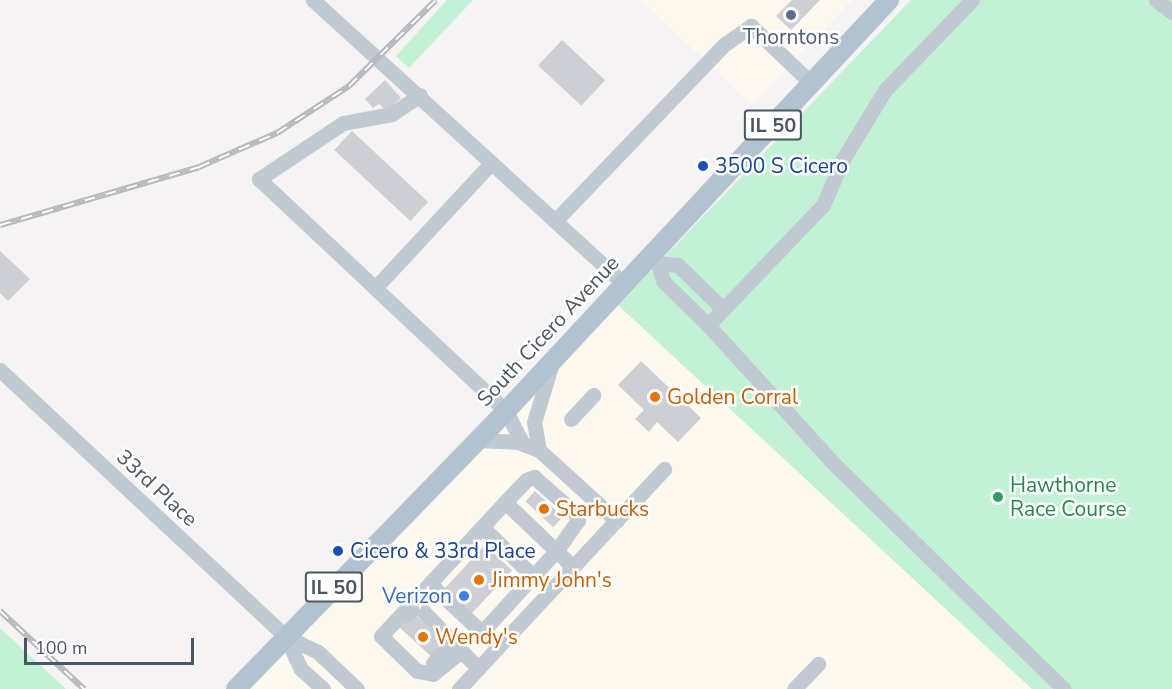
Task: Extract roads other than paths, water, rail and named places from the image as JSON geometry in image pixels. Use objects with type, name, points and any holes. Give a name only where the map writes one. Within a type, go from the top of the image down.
[{"type":"main road","name":"South Cicero Avenue","points":[[236,689],[625,285],[654,260],[811,83],[889,0]]},
{"type":"lane","points":[[313,0],[377,61],[420,95],[625,285]]},
{"type":"lane","points":[[708,324],[823,205],[843,159],[885,90],[972,0]]},
{"type":"lane","points":[[1156,0],[1172,12]]},
{"type":"lane","points":[[555,221],[725,44],[751,26],[811,83]]},
{"type":"lane","points":[[420,95],[392,114],[343,123],[259,179],[506,411],[522,443]]},
{"type":"lane","points":[[375,288],[491,163]]},
{"type":"lane","points":[[654,260],[678,265],[723,309]]},
{"type":"lane","points":[[654,260],[663,281],[708,324],[858,489],[1064,689]]},
{"type":"lane","points":[[539,450],[534,422],[552,362]]},
{"type":"lane","name":"33rd Place","points":[[0,370],[286,637],[318,652],[357,689]]},
{"type":"lane","points":[[571,419],[593,395]]},
{"type":"lane","points":[[478,440],[522,443],[539,450],[617,521]]},
{"type":"lane","points":[[459,689],[664,469]]},
{"type":"lane","points":[[478,669],[455,647],[433,674],[417,671],[381,636],[526,480],[534,477],[569,507],[578,520],[555,551],[482,632]]},
{"type":"lane","points":[[505,502],[573,567]]},
{"type":"lane","points":[[482,527],[533,576]]},
{"type":"lane","points":[[430,584],[498,647]]},
{"type":"lane","name":"33rd Place","points":[[286,637],[301,669],[323,689]]},
{"type":"lane","points":[[801,687],[818,664]]},
{"type":"railway","points":[[0,225],[199,167],[277,133],[349,86],[436,0]]},
{"type":"railway","points":[[0,611],[84,689]]},
{"type":"place","name":"Thorntons","points":[[791,15]]},
{"type":"place","name":"3500 S Cicero","points":[[703,166]]},
{"type":"place","name":"Golden Corral","points":[[655,397]]},
{"type":"place","name":"Hawthorne Race Course","points":[[998,497]]},
{"type":"place","name":"Starbucks","points":[[544,509]]},
{"type":"place","name":"Cicero & 33rd Place","points":[[338,551]]},
{"type":"place","name":"Jimmy John's","points":[[479,580]]},
{"type":"place","name":"Verizon","points":[[464,596]]},
{"type":"place","name":"Wendy's","points":[[423,637]]}]
